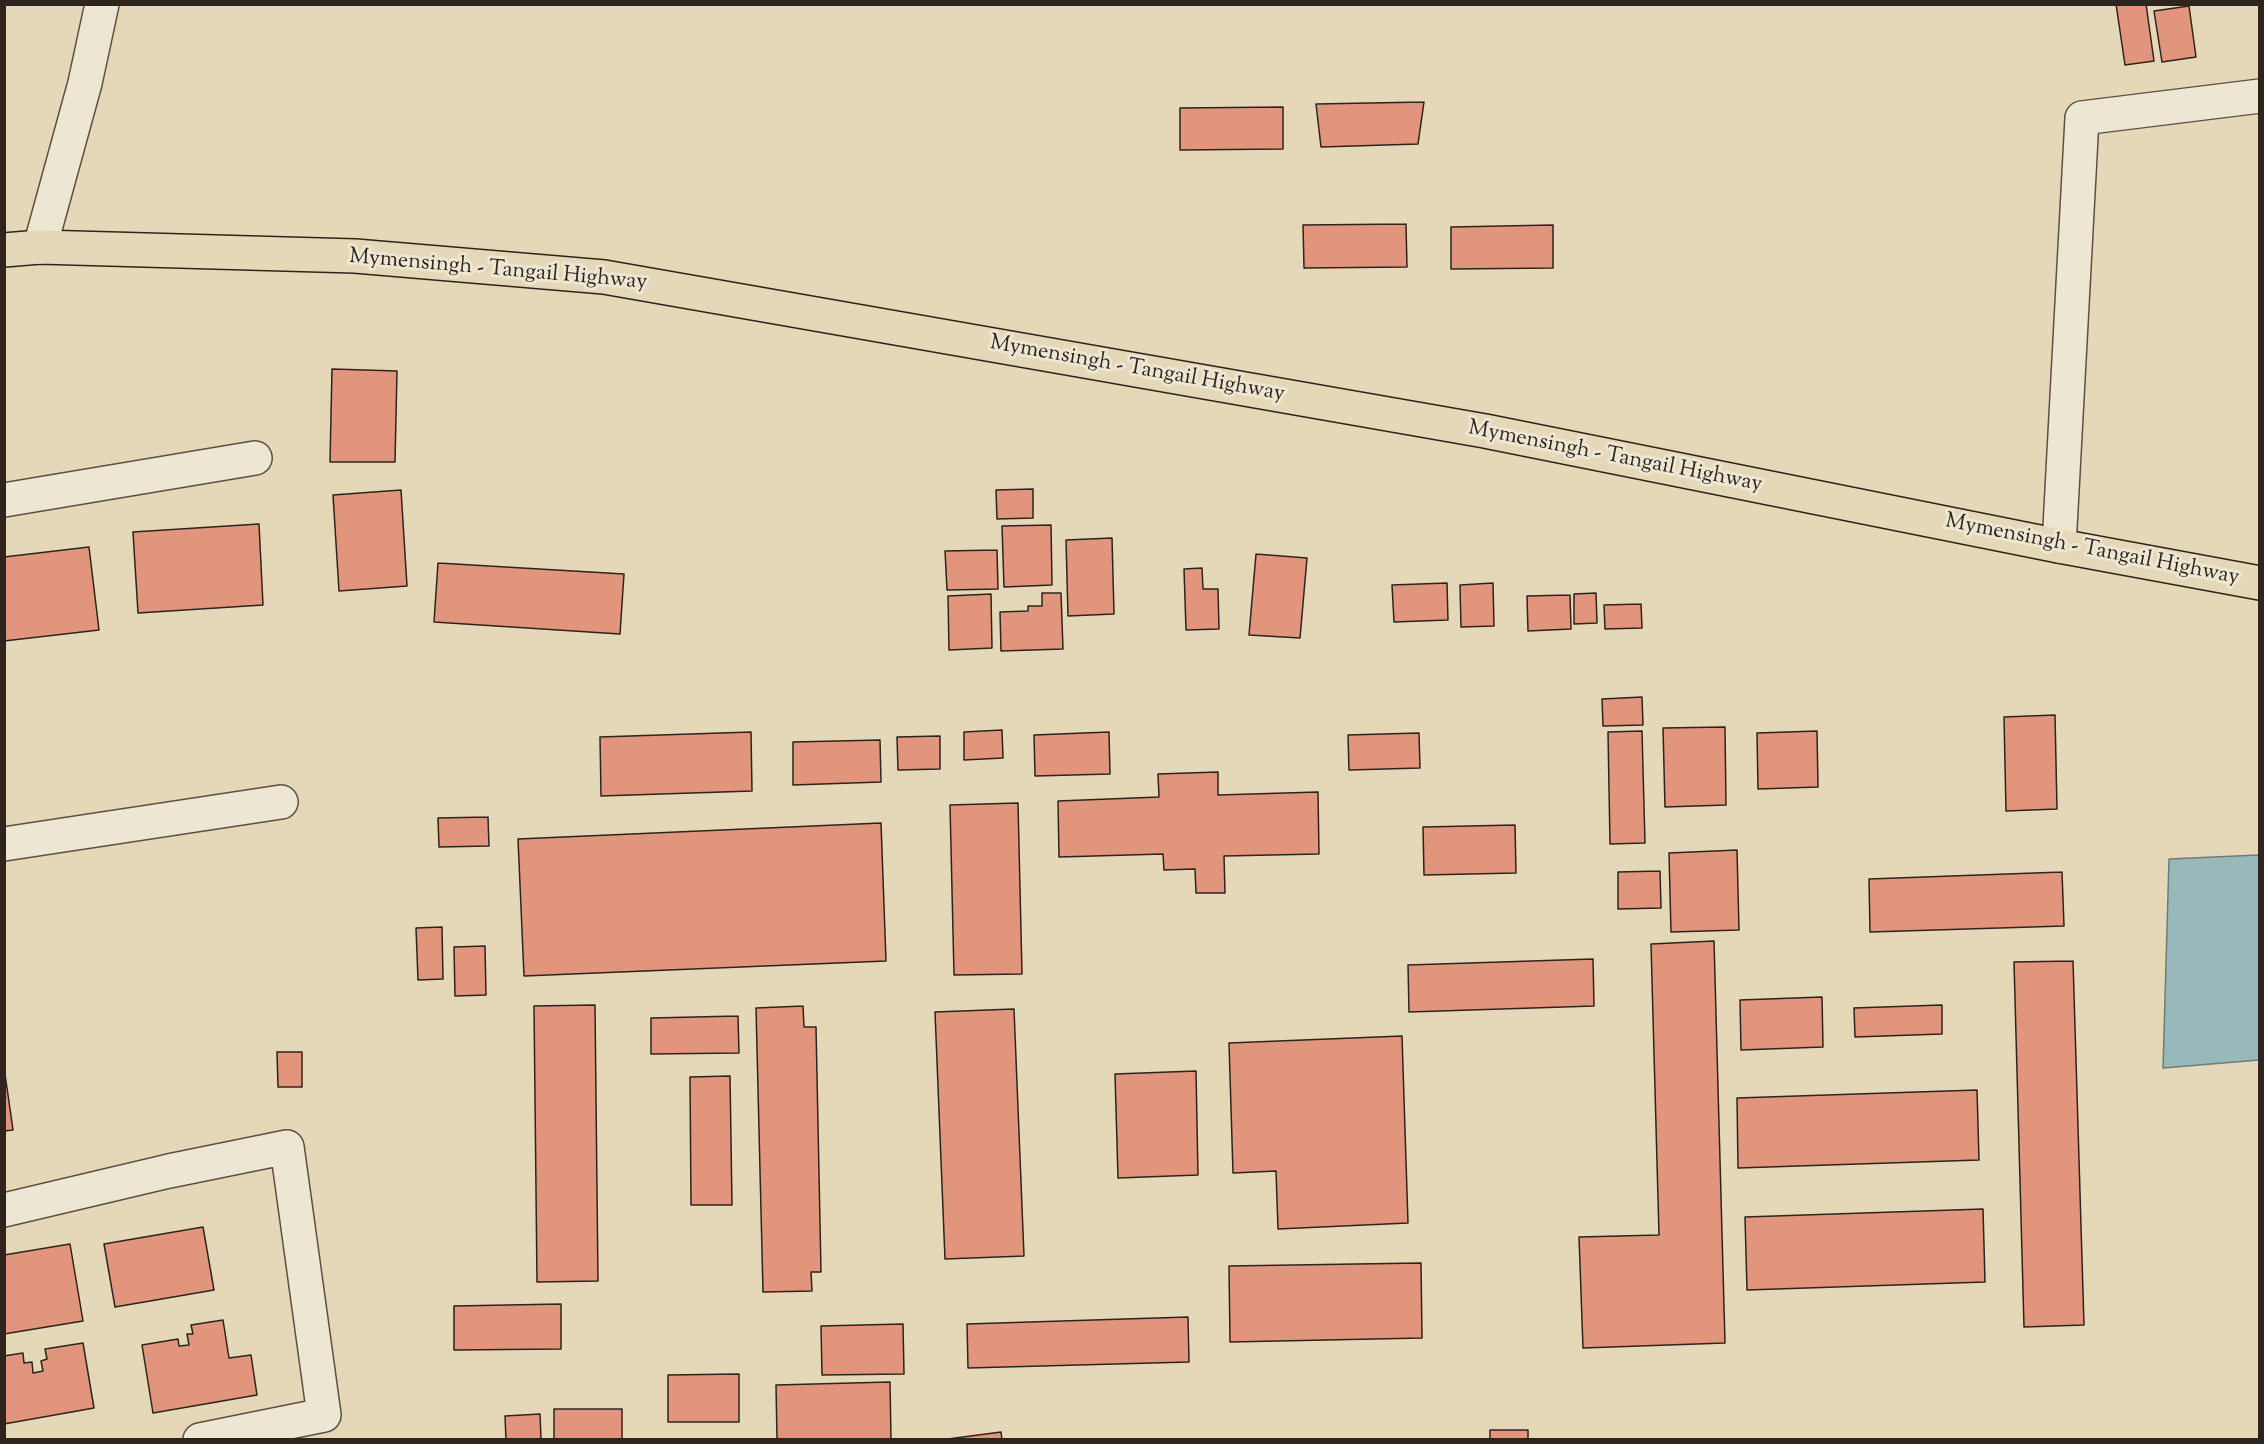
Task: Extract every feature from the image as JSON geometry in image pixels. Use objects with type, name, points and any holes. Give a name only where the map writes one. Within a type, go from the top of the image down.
[{"type":"highway","name":"Mymensingh - Tangail Highway","points":[[4,250],[40,247],[355,256],[604,277],[1485,431],[2059,546],[2259,583]]},
{"type":"street","points":[[40,247],[85,83],[102,4]]},
{"type":"street","points":[[2059,546],[2082,118],[2259,96]]},
{"type":"street","points":[[4,500],[255,458]]},
{"type":"street","points":[[4,844],[281,802]]},
{"type":"street","points":[[4,1210],[169,1171],[287,1147],[324,1415],[200,1440]]},
{"type":"water","points":[[2259,855],[2259,1060],[2163,1068],[2169,859]]},
{"type":"building","points":[[2116,4],[2146,4],[2154,61],[2125,65]]},
{"type":"building","points":[[2189,6],[2196,57],[2162,62],[2154,11]]},
{"type":"building","points":[[1424,102],[1418,144],[1321,147],[1316,104]]},
{"type":"building","points":[[1283,107],[1283,149],[1180,150],[1180,108]]},
{"type":"building","points":[[1406,224],[1407,267],[1304,268],[1303,225]]},
{"type":"building","points":[[1553,225],[1553,268],[1451,269],[1451,227]]},
{"type":"building","points":[[332,369],[397,371],[395,462],[330,462]]},
{"type":"building","points":[[1033,489],[1033,518],[997,519],[996,490]]},
{"type":"building","points":[[401,490],[407,586],[339,591],[333,495]]},
{"type":"building","points":[[259,524],[263,605],[138,613],[133,532]]},
{"type":"building","points":[[1051,525],[1052,585],[1004,587],[1002,526]]},
{"type":"building","points":[[1112,538],[1114,614],[1068,616],[1066,540]]},
{"type":"building","points":[[89,547],[99,630],[4,641],[4,557]]},
{"type":"building","points":[[997,550],[998,589],[947,590],[945,551]]},
{"type":"building","points":[[1256,554],[1307,558],[1300,638],[1249,635]]},
{"type":"building","points":[[438,563],[624,574],[620,634],[434,622]]},
{"type":"building","points":[[1202,568],[1203,589],[1218,589],[1219,629],[1186,630],[1184,569]]},
{"type":"building","points":[[1447,583],[1448,620],[1394,622],[1392,585]]},
{"type":"building","points":[[1493,583],[1494,626],[1461,627],[1460,585]]},
{"type":"building","points":[[1042,593],[1061,593],[1063,649],[1001,651],[1000,612],[1028,611],[1028,606],[1042,606]]},
{"type":"building","points":[[1596,593],[1597,623],[1574,624],[1574,594]]},
{"type":"building","points":[[991,594],[992,648],[949,650],[948,596]]},
{"type":"building","points":[[1570,595],[1571,629],[1528,631],[1527,596]]},
{"type":"building","points":[[1641,604],[1642,628],[1605,629],[1604,605]]},
{"type":"building","points":[[1642,697],[1643,725],[1603,726],[1602,699]]},
{"type":"building","points":[[2055,715],[2057,809],[2006,811],[2004,717]]},
{"type":"building","points":[[1725,727],[1726,805],[1665,807],[1663,728]]},
{"type":"building","points":[[1002,730],[1003,758],[964,760],[964,732]]},
{"type":"building","points":[[1642,731],[1645,843],[1610,844],[1608,732]]},
{"type":"building","points":[[1817,731],[1818,787],[1758,789],[1757,733]]},
{"type":"building","points":[[751,732],[752,791],[601,796],[600,737]]},
{"type":"building","points":[[1109,732],[1110,774],[1035,776],[1034,735]]},
{"type":"building","points":[[1419,733],[1420,768],[1349,770],[1348,735]]},
{"type":"building","points":[[940,736],[940,769],[898,770],[897,737]]},
{"type":"building","points":[[880,740],[881,782],[793,785],[793,742]]},
{"type":"building","points":[[1218,772],[1218,795],[1318,792],[1319,854],[1224,856],[1225,893],[1196,893],[1195,869],[1164,870],[1163,854],[1059,857],[1058,801],[1159,797],[1158,774]]},
{"type":"building","points":[[1018,803],[1022,974],[954,975],[950,805]]},
{"type":"building","points":[[488,817],[489,846],[439,847],[438,818]]},
{"type":"building","points":[[881,823],[886,961],[524,976],[518,839]]},
{"type":"building","points":[[1515,825],[1516,873],[1424,875],[1423,827]]},
{"type":"building","points":[[1737,850],[1739,930],[1671,932],[1669,853]]},
{"type":"building","points":[[1660,871],[1661,908],[1618,909],[1618,872]]},
{"type":"building","points":[[2062,872],[2064,926],[1870,932],[1869,879]]},
{"type":"building","points":[[442,927],[443,979],[418,980],[416,928]]},
{"type":"building","points":[[1714,941],[1725,1343],[1583,1348],[1579,1237],[1659,1235],[1651,944]]},
{"type":"building","points":[[485,946],[486,995],[455,996],[454,947]]},
{"type":"building","points":[[1593,959],[1594,1006],[1409,1012],[1408,965]]},
{"type":"building","points":[[2073,961],[2084,1325],[2024,1327],[2014,962]]},
{"type":"building","points":[[1822,997],[1823,1047],[1741,1050],[1740,1000]]},
{"type":"building","points":[[595,1005],[598,1281],[537,1282],[534,1006]]},
{"type":"building","points":[[1942,1005],[1942,1034],[1855,1037],[1854,1008]]},
{"type":"building","points":[[803,1006],[804,1027],[816,1027],[821,1272],[811,1272],[812,1291],[763,1292],[756,1008]]},
{"type":"building","points":[[1014,1009],[1024,1256],[945,1259],[935,1012]]},
{"type":"building","points":[[738,1016],[739,1053],[651,1054],[651,1018]]},
{"type":"building","points":[[1402,1036],[1408,1223],[1278,1229],[1276,1171],[1233,1173],[1229,1043]]},
{"type":"building","points":[[277,1052],[302,1052],[302,1087],[278,1087]]},
{"type":"building","points":[[4,1067],[13,1130],[4,1131]]},
{"type":"building","points":[[1196,1071],[1198,1175],[1118,1178],[1115,1074]]},
{"type":"building","points":[[730,1076],[732,1205],[691,1205],[690,1077]]},
{"type":"building","points":[[1977,1090],[1979,1160],[1738,1168],[1737,1098]]},
{"type":"building","points":[[1983,1209],[1985,1282],[1747,1290],[1745,1217]]},
{"type":"building","points":[[203,1227],[214,1290],[115,1307],[104,1244]]},
{"type":"building","points":[[70,1244],[83,1321],[4,1334],[4,1255]]},
{"type":"building","points":[[1421,1263],[1422,1338],[1230,1342],[1229,1266]]},
{"type":"building","points":[[561,1304],[561,1349],[454,1350],[454,1306]]},
{"type":"building","points":[[1188,1317],[1189,1362],[968,1368],[967,1324]]},
{"type":"building","points":[[223,1320],[229,1358],[251,1355],[257,1395],[153,1413],[142,1345],[178,1339],[179,1346],[189,1345],[187,1334],[193,1334],[191,1325]]},
{"type":"building","points":[[903,1324],[904,1374],[822,1375],[821,1326]]},
{"type":"building","points":[[83,1343],[94,1408],[4,1424],[4,1356],[23,1353],[24,1363],[32,1362],[33,1373],[43,1371],[41,1361],[47,1359],[45,1349]]},
{"type":"building","points":[[739,1374],[739,1422],[668,1422],[668,1375]]},
{"type":"building","points":[[890,1382],[891,1440],[777,1440],[776,1385]]},
{"type":"building","points":[[554,1409],[622,1409],[622,1440],[554,1440]]},
{"type":"building","points":[[540,1414],[541,1439],[506,1440],[505,1416]]},
{"type":"building","points":[[1490,1430],[1528,1430],[1528,1440],[1490,1440]]},
{"type":"building","points":[[1001,1432],[1002,1440],[940,1440]]}]
